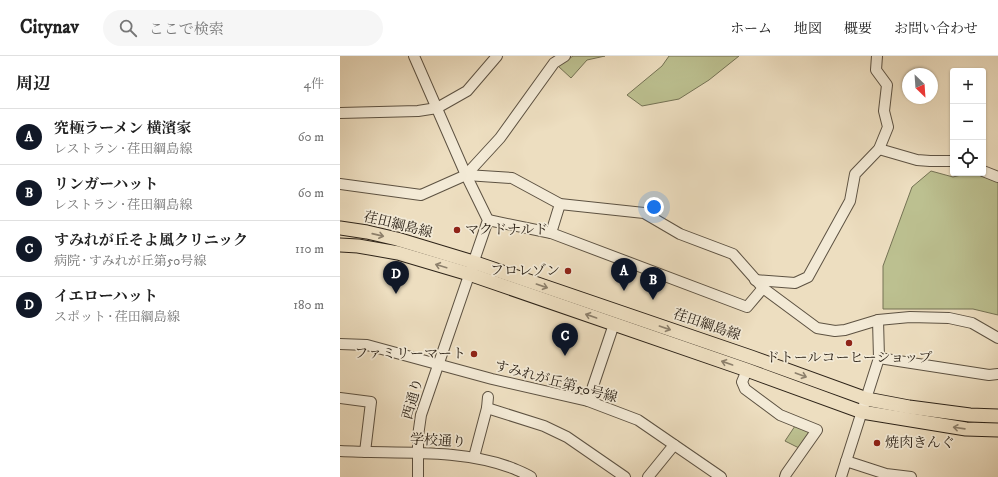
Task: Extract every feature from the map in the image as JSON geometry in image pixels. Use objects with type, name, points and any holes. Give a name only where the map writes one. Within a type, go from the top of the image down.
[{"type":"main road","name":"荏田綱島線","points":[[340,228],[397,239],[614,324],[862,412],[966,429],[998,430]]},
{"type":"main road","name":"荏田綱島線","points":[[340,245],[358,246],[398,253],[471,268],[751,357],[867,399],[909,407],[970,415],[998,416]]},
{"type":"street","points":[[414,56],[466,175],[488,220],[551,233],[747,307],[763,288]]},
{"type":"street","points":[[340,113],[418,111],[437,108],[466,91],[497,56]]},
{"type":"street","points":[[340,184],[421,195],[466,175],[500,138],[554,63],[565,56]]},
{"type":"street","points":[[756,280],[795,283],[808,277],[850,201],[855,174],[879,149],[888,127],[884,111],[887,85],[876,70],[877,56]]},
{"type":"street","points":[[879,149],[917,160],[950,161]]},
{"type":"street","points":[[986,172],[998,177]]},
{"type":"street","points":[[466,175],[512,178],[560,204],[644,212],[680,234],[733,254],[763,288],[808,323],[817,328],[835,331],[844,330],[878,320],[910,317],[949,318],[972,322],[998,338]]},
{"type":"street","points":[[551,233],[560,204]]},
{"type":"street","name":"西通り","points":[[418,477],[418,436],[422,414],[488,220]]},
{"type":"street","points":[[840,477],[867,399],[879,358],[878,320]]},
{"type":"street","points":[[588,401],[614,324]]},
{"type":"street","name":"すみれが丘第50号線","points":[[340,344],[367,345],[492,379],[588,401],[638,420],[721,477]]},
{"type":"street","points":[[879,358],[989,375],[998,374]]},
{"type":"street","points":[[747,370],[742,382],[745,389],[780,415],[817,430],[785,477]]},
{"type":"street","points":[[474,457],[487,408],[488,397]]},
{"type":"street","points":[[340,398],[370,402],[365,452]]},
{"type":"street","points":[[487,408],[544,426],[567,437],[625,477]]},
{"type":"street","points":[[648,477],[674,445]]},
{"type":"street","name":"学校通り","points":[[340,451],[418,453],[474,457],[498,463],[531,477]]},
{"type":"street","points":[[846,461],[886,474],[911,477]]},
{"type":"green space","points":[[573,56],[605,56],[587,60],[571,78],[558,66]]},
{"type":"green space","points":[[669,56],[739,56],[709,80],[679,99],[642,106],[627,95],[662,66]]},
{"type":"green space","points":[[931,171],[953,177],[986,176],[986,173],[998,175],[998,315],[973,309],[883,309],[883,266],[912,187]]},
{"type":"green space","points":[[795,426],[812,432],[799,448],[785,441]]},
{"type":"place","name":"マクドナルド","points":[[457,230]]},
{"type":"place","name":"フロレゾン","points":[[568,271]]},
{"type":"place","name":"究極ラーメン 横濱家","points":[[624,291]]},
{"type":"place","name":"イエローハット","points":[[396,294]]},
{"type":"place","name":"リンガーハット","points":[[653,300]]},
{"type":"place","name":"ドトールコーヒーショップ","points":[[849,343]]},
{"type":"place","name":"ファミリーマート","points":[[474,354]]},
{"type":"place","name":"すみれが丘そよ風クリニック","points":[[565,356]]},
{"type":"place","name":"焼肉きんぐ","points":[[877,443]]}]
